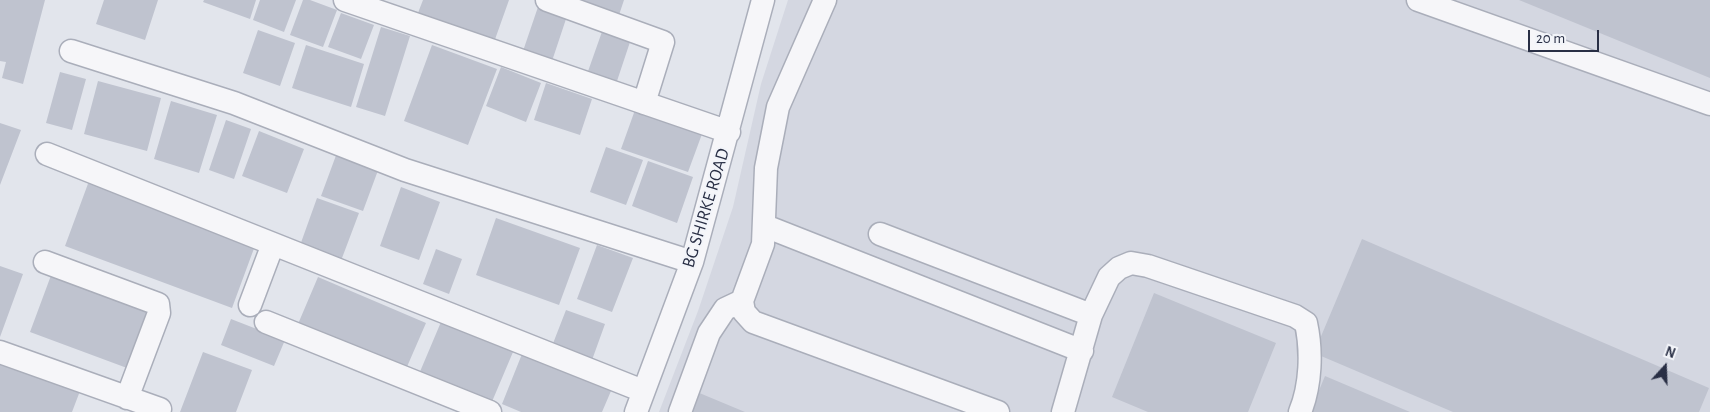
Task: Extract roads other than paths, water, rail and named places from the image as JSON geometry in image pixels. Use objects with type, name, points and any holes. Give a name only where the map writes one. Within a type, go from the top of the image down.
[{"type":"street","points":[[345,0],[382,6],[644,103],[729,132]]},
{"type":"street","points":[[546,0],[664,42],[644,103]]},
{"type":"street","name":"BG SHIRKE ROAD","points":[[640,402],[692,262],[729,132],[763,0]]},
{"type":"street","points":[[825,0],[778,107],[766,168],[763,244],[742,301],[744,312],[754,322],[998,412]]},
{"type":"street","points":[[1418,0],[1710,104]]},
{"type":"street","points":[[71,51],[234,103],[405,170],[692,262]]},
{"type":"street","points":[[47,154],[273,244],[640,402]]},
{"type":"street","points":[[765,226],[1082,351]]},
{"type":"street","points":[[880,234],[1091,315]]},
{"type":"street","points":[[250,305],[273,244]]},
{"type":"street","points":[[45,262],[158,304],[159,313],[127,398]]},
{"type":"street","points":[[1062,412],[1082,351],[1091,315],[1109,277],[1119,268],[1131,263],[1148,266],[1295,316],[1306,323],[1309,338],[1310,364],[1300,412]]},
{"type":"street","points":[[680,412],[709,333],[726,309],[742,301]]},
{"type":"street","points":[[266,322],[490,412]]},
{"type":"street","points":[[0,352],[160,409]]}]
